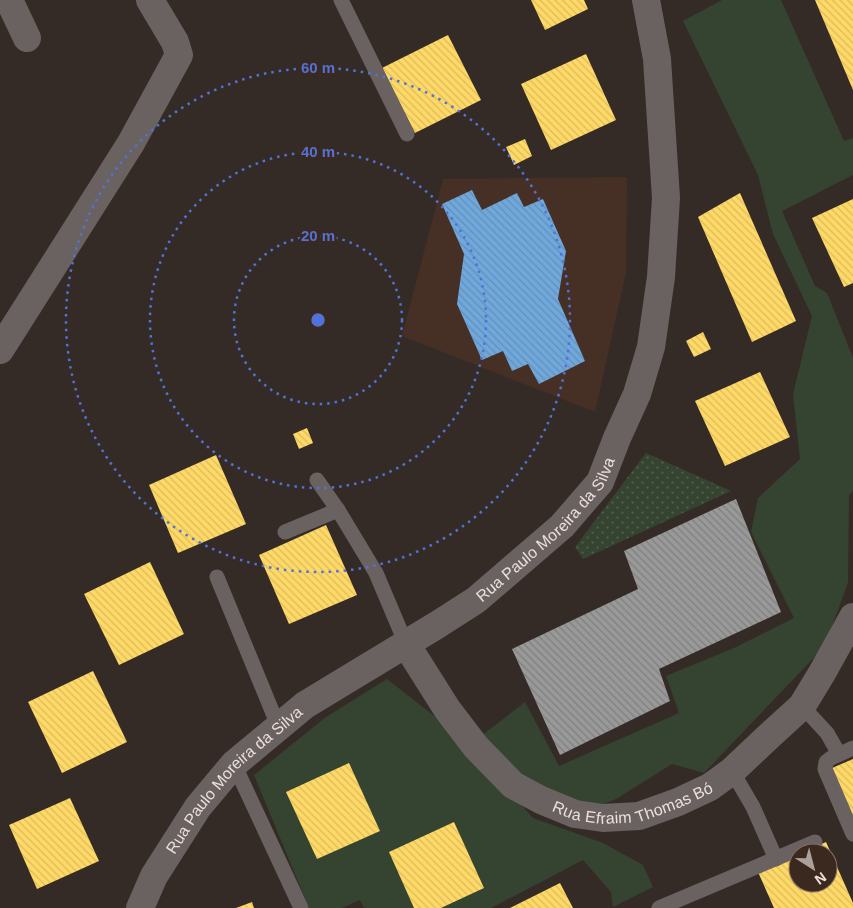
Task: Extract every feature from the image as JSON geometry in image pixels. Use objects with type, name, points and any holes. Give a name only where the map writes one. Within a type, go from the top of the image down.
[{"type":"street","points":[[9,0],[27,38]]},
{"type":"street","points":[[0,350],[131,143],[179,55],[175,42],[150,0]]},
{"type":"street","name":"Rua Paulo Moreira da Silva","points":[[140,908],[154,876],[198,807],[234,764],[305,705],[476,600],[562,526],[600,482],[637,394],[651,347],[661,277],[666,198],[657,59],[646,0]]},
{"type":"street","name":"Rua Efraim Thomas Bó","points":[[406,644],[447,709],[476,747],[513,785],[549,804],[575,814],[603,818],[639,816],[678,802],[710,786],[732,771],[802,706],[850,631]]},
{"type":"lane","points":[[341,0],[406,134]]},
{"type":"lane","points":[[317,480],[338,510],[376,573],[406,644]]},
{"type":"lane","points":[[285,532],[338,510]]},
{"type":"lane","points":[[218,577],[279,728]]},
{"type":"lane","points":[[802,706],[827,733],[839,754]]},
{"type":"lane","points":[[853,748],[826,762],[825,770],[853,834]]},
{"type":"lane","points":[[234,764],[301,908]]},
{"type":"lane","points":[[732,771],[753,807],[776,858]]},
{"type":"lane","points":[[659,908],[815,842]]},
{"type":"shaded area","points":[[627,177],[626,273],[595,412],[402,336],[443,179]]},
{"type":"green space","points":[[722,0],[781,0],[844,141],[853,138],[853,175],[782,211],[815,286],[827,293],[853,358],[853,491],[849,495],[848,582],[825,646],[704,773],[672,764],[616,799],[589,810],[548,797],[476,740],[525,702],[559,766],[679,713],[666,676],[734,648],[794,618],[751,532],[758,498],[800,459],[793,394],[812,316],[773,234],[758,175],[683,21]]},
{"type":"green space","points":[[646,453],[731,491],[583,559],[575,547]]},
{"type":"green space","points":[[387,679],[433,715],[491,771],[533,818],[603,843],[643,865],[653,887],[613,907],[611,892],[583,860],[491,908],[364,908],[360,900],[342,908],[309,908],[254,775],[326,717]]},
{"type":"building: Moradias","points":[[531,0],[584,0],[588,9],[545,30]]},
{"type":"building: Moradias","points":[[815,0],[853,0],[853,90]]},
{"type":"building: Moradias","points":[[448,35],[481,100],[415,133],[382,68]]},
{"type":"building: Moradias","points":[[586,54],[616,120],[551,150],[521,84]]},
{"type":"building: Moradias","points":[[525,139],[532,156],[514,165],[506,147]]},
{"type":"building: Moradias","points":[[740,193],[796,321],[752,342],[698,217]]},
{"type":"building: Moradias","points":[[853,199],[853,283],[844,287],[812,218]]},
{"type":"building: Moradias","points":[[703,332],[711,349],[694,357],[686,341]]},
{"type":"building: Moradias","points":[[760,372],[790,437],[725,466],[695,401]]},
{"type":"building: Moradias","points":[[307,428],[313,443],[299,449],[293,434]]},
{"type":"building: Moradias","points":[[216,455],[246,524],[178,553],[149,485]]},
{"type":"building: Moradias","points":[[326,525],[357,595],[289,624],[259,555]]},
{"type":"building: Moradias","points":[[150,562],[184,634],[119,665],[84,594]]},
{"type":"building: Moradias","points":[[93,671],[127,742],[62,773],[28,702]]},
{"type":"building: Moradias","points":[[853,759],[853,818],[832,768]]},
{"type":"building: Moradias","points":[[349,763],[380,831],[317,859],[286,792]]},
{"type":"building: Moradias","points":[[70,798],[99,861],[37,889],[9,825]]},
{"type":"building: Moradias","points":[[454,822],[484,888],[441,908],[414,908],[389,852]]},
{"type":"building: Moradias","points":[[788,859],[788,893],[838,893],[838,869],[853,903],[853,908],[774,908],[758,872]]},
{"type":"building: Moradias","points":[[560,883],[573,908],[510,908]]},
{"type":"building: Moradias","points":[[252,902],[254,908],[236,908]]},
{"type":"building: Escolas","points":[[472,190],[482,210],[517,193],[524,207],[543,199],[566,251],[558,299],[585,361],[539,384],[528,364],[512,371],[503,351],[482,360],[457,304],[464,254],[442,204]]},
{"type":"building: Indústria","points":[[736,499],[781,612],[659,669],[670,701],[560,755],[512,649],[638,589],[624,551]]}]
